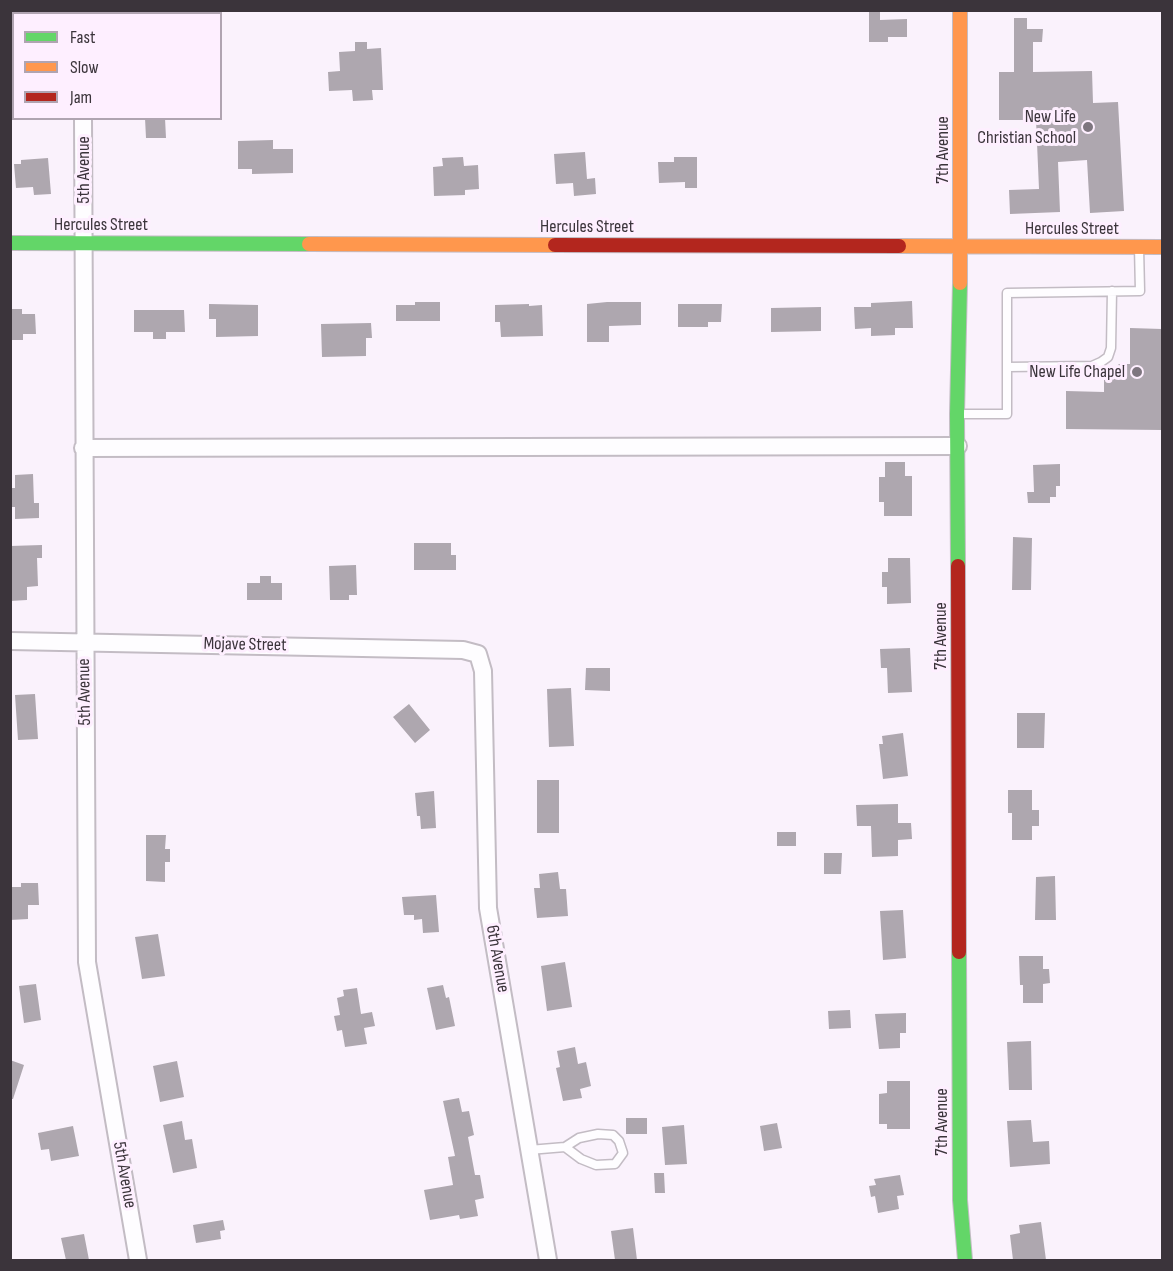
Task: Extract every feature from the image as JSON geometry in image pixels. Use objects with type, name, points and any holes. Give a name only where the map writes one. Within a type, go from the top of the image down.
[{"type":"street","name":"7th Avenue","points":[[960,10],[961,247],[957,414],[960,1189],[965,1260]]},
{"type":"street","name":"5th Avenue","points":[[83,120],[87,962],[138,1260]]},
{"type":"street","name":"Hercules Street","points":[[10,243],[1162,247]]},
{"type":"street","points":[[83,448],[958,446]]},
{"type":"street","name":"Mojave Street","points":[[10,641],[464,650],[478,654]]},
{"type":"street","name":"6th Avenue","points":[[478,654],[483,671],[488,908],[548,1260]]},
{"type":"lane","points":[[957,414],[1007,414],[1007,293],[1140,291],[1139,247]]},
{"type":"lane","points":[[1007,367],[1092,366],[1108,357],[1111,348],[1112,291]]},
{"type":"lane","points":[[529,1150],[565,1147],[579,1138],[598,1134],[613,1136],[620,1141],[623,1153],[615,1164],[596,1165],[581,1159],[565,1147]]},
{"type":"building","points":[[869,12],[880,12],[880,20],[907,19],[907,37],[888,37],[888,42],[869,42]]},
{"type":"building","points":[[1014,18],[1027,18],[1027,29],[1043,29],[1042,42],[1033,42],[1033,72],[1092,71],[1093,103],[1118,102],[1124,211],[1090,213],[1087,160],[1058,162],[1060,212],[1010,214],[1009,190],[1039,189],[1036,120],[999,120],[999,72],[1014,72]]},
{"type":"building","points":[[355,42],[367,42],[367,49],[381,48],[383,90],[372,90],[373,100],[353,101],[352,90],[329,91],[328,72],[340,71],[339,52],[355,51]]},
{"type":"building","points":[[145,120],[165,120],[166,138],[146,138]]},
{"type":"building","points":[[273,140],[273,149],[293,149],[293,173],[252,174],[252,169],[238,169],[238,141]]},
{"type":"building","points":[[585,152],[587,179],[595,178],[596,194],[574,196],[573,183],[556,184],[554,154]]},
{"type":"building","points":[[463,157],[464,166],[478,165],[479,189],[465,190],[465,195],[434,196],[433,167],[443,166],[442,158]]},
{"type":"building","points":[[674,157],[697,157],[697,188],[685,188],[685,182],[659,183],[658,162],[674,162]]},
{"type":"building","points":[[48,158],[51,194],[34,195],[33,187],[16,188],[14,164],[21,164],[21,160]]},
{"type":"building","points":[[912,301],[913,328],[895,328],[895,335],[871,336],[871,328],[855,329],[854,307],[871,307],[871,303]]},
{"type":"building","points":[[415,302],[440,302],[440,321],[396,321],[396,305],[415,305]]},
{"type":"building","points":[[641,302],[641,325],[609,326],[609,342],[587,342],[587,304]]},
{"type":"building","points":[[209,304],[258,305],[258,336],[216,337],[216,319],[209,319]]},
{"type":"building","points":[[529,304],[529,306],[542,305],[543,336],[501,337],[500,322],[495,322],[495,305]]},
{"type":"building","points":[[678,304],[722,304],[721,322],[708,322],[708,327],[678,327]]},
{"type":"building","points":[[821,307],[821,331],[771,332],[771,308]]},
{"type":"building","points":[[10,309],[22,309],[22,314],[35,314],[36,334],[23,334],[23,340],[10,340]]},
{"type":"building","points":[[134,310],[184,310],[185,332],[166,332],[166,339],[153,339],[153,332],[134,332]]},
{"type":"building","points":[[371,323],[372,338],[366,338],[366,356],[322,357],[321,324]]},
{"type":"building","name":"New Life Chapel","points":[[1130,328],[1162,329],[1162,430],[1066,429],[1066,391],[1104,392],[1104,380],[1119,364],[1130,364]]},
{"type":"building","points":[[885,462],[905,462],[905,476],[912,476],[912,516],[884,516],[884,502],[879,502],[879,477],[885,477]]},
{"type":"building","points":[[1060,464],[1060,486],[1056,486],[1056,497],[1050,497],[1050,503],[1028,503],[1027,492],[1034,492],[1033,465]]},
{"type":"building","points":[[33,474],[34,503],[39,503],[39,518],[15,519],[15,507],[11,507],[10,488],[15,488],[15,475]]},
{"type":"building","points":[[1013,537],[1032,538],[1031,590],[1012,590]]},
{"type":"building","points":[[414,543],[451,543],[451,555],[456,555],[456,570],[414,570]]},
{"type":"building","points":[[42,545],[42,558],[37,558],[38,586],[27,587],[27,600],[10,601],[10,546]]},
{"type":"building","points":[[888,558],[910,558],[911,603],[887,604],[887,587],[882,587],[882,572],[888,572]]},
{"type":"building","points":[[356,565],[357,595],[349,595],[349,600],[330,600],[329,566]]},
{"type":"building","points":[[260,576],[271,576],[271,583],[282,583],[282,600],[247,600],[247,583],[260,583]]},
{"type":"building","points":[[910,648],[912,692],[888,693],[887,668],[881,668],[880,649]]},
{"type":"building","points":[[586,668],[610,668],[610,691],[585,690]]},
{"type":"building","points":[[571,688],[574,746],[549,747],[547,689]]},
{"type":"building","points":[[35,694],[38,739],[18,740],[15,695]]},
{"type":"building","points":[[409,704],[430,730],[415,743],[393,717]]},
{"type":"building","points":[[1017,713],[1045,713],[1044,748],[1017,748]]},
{"type":"building","points":[[903,733],[908,776],[883,779],[879,744],[883,744],[882,736]]},
{"type":"building","points":[[537,780],[559,780],[559,833],[537,833]]},
{"type":"building","points":[[1008,790],[1032,790],[1032,810],[1039,810],[1039,826],[1032,826],[1032,840],[1012,840],[1012,813],[1008,813]]},
{"type":"building","points":[[434,791],[436,828],[421,829],[420,816],[417,816],[415,793]]},
{"type":"building","points":[[898,804],[898,823],[911,823],[912,839],[898,840],[898,856],[872,857],[871,826],[857,826],[856,805]]},
{"type":"building","points":[[777,832],[796,832],[796,846],[777,846]]},
{"type":"building","points":[[146,835],[166,835],[165,849],[170,849],[170,862],[165,862],[165,882],[146,881]]},
{"type":"building","points":[[824,853],[842,853],[841,874],[824,874]]},
{"type":"building","points":[[558,872],[560,889],[566,889],[568,916],[537,918],[534,888],[540,888],[539,874]]},
{"type":"building","points":[[1055,876],[1056,920],[1035,920],[1036,877]]},
{"type":"building","points":[[21,883],[38,883],[39,905],[28,905],[28,919],[10,920],[10,887],[21,887]]},
{"type":"building","points":[[436,895],[439,932],[423,933],[422,919],[414,920],[414,915],[404,915],[402,897]]},
{"type":"building","points":[[903,910],[906,958],[883,960],[880,911]]},
{"type":"building","points":[[158,934],[165,976],[142,979],[135,937]]},
{"type":"building","points":[[1019,956],[1043,956],[1043,969],[1049,969],[1050,983],[1043,984],[1043,1003],[1023,1003]]},
{"type":"building","points":[[565,962],[572,1007],[547,1011],[541,966]]},
{"type":"building","points":[[36,984],[41,1020],[24,1023],[19,986]]},
{"type":"building","points":[[443,985],[446,998],[449,997],[455,1026],[436,1030],[427,988]]},
{"type":"building","points":[[357,988],[361,1014],[372,1012],[375,1026],[364,1028],[367,1044],[345,1047],[342,1030],[337,1031],[334,1016],[340,1015],[337,998],[344,996],[343,990]]},
{"type":"building","points":[[850,1010],[851,1028],[829,1029],[828,1011]]},
{"type":"building","points":[[906,1013],[906,1033],[900,1033],[900,1048],[879,1049],[875,1014]]},
{"type":"building","points":[[1031,1041],[1032,1090],[1009,1090],[1007,1042]]},
{"type":"building","points":[[575,1047],[578,1064],[586,1062],[591,1086],[580,1089],[582,1098],[563,1101],[556,1068],[560,1067],[557,1051]]},
{"type":"building","points":[[10,1060],[24,1065],[13,1099],[10,1099]]},
{"type":"building","points":[[177,1061],[184,1097],[160,1102],[153,1066]]},
{"type":"building","points":[[887,1081],[910,1081],[910,1129],[887,1129],[887,1124],[879,1124],[879,1094],[887,1093]]},
{"type":"building","points":[[459,1098],[462,1112],[469,1111],[474,1135],[468,1137],[475,1175],[480,1175],[484,1198],[475,1200],[478,1216],[460,1219],[459,1215],[430,1220],[424,1190],[453,1185],[448,1157],[455,1156],[443,1101]]},
{"type":"building","points":[[626,1118],[647,1118],[647,1134],[626,1134]]},
{"type":"building","points":[[1031,1120],[1033,1142],[1049,1141],[1050,1164],[1010,1167],[1007,1121]]},
{"type":"building","points":[[182,1121],[185,1140],[192,1139],[197,1168],[173,1173],[163,1125]]},
{"type":"building","points":[[777,1123],[782,1148],[764,1151],[760,1126]]},
{"type":"building","points":[[684,1125],[687,1164],[665,1165],[662,1127]]},
{"type":"building","points":[[73,1126],[79,1156],[51,1161],[49,1149],[41,1150],[38,1133]]},
{"type":"building","points":[[654,1173],[664,1173],[665,1193],[655,1193]]},
{"type":"building","points":[[900,1175],[904,1195],[897,1196],[899,1209],[878,1213],[875,1196],[871,1197],[869,1186],[876,1185],[874,1179]]},
{"type":"building","points":[[223,1220],[225,1230],[220,1231],[221,1239],[196,1243],[193,1225]]},
{"type":"building","points":[[1041,1222],[1046,1260],[1013,1260],[1010,1235],[1020,1233],[1019,1225]]},
{"type":"building","points":[[633,1228],[637,1260],[615,1260],[611,1231]]},
{"type":"building","points":[[84,1234],[89,1260],[66,1260],[61,1238]]},
{"type":"traffic: fast","points":[[10,243],[309,244]]},
{"type":"traffic: fast","points":[[958,566],[957,414],[960,283]]},
{"type":"traffic: fast","points":[[959,952],[960,1200],[965,1260]]},
{"type":"traffic: slow","points":[[960,10],[960,283]]},
{"type":"traffic: slow","points":[[309,244],[555,245]]},
{"type":"traffic: slow","points":[[899,246],[1162,247]]},
{"type":"traffic: jam","points":[[555,245],[899,246]]},
{"type":"traffic: jam","points":[[958,566],[959,952]]},
{"type":"place","name":"New Life Christian School","points":[[1088,127]]},
{"type":"place","name":"New Life Chapel","points":[[1137,372]]}]
